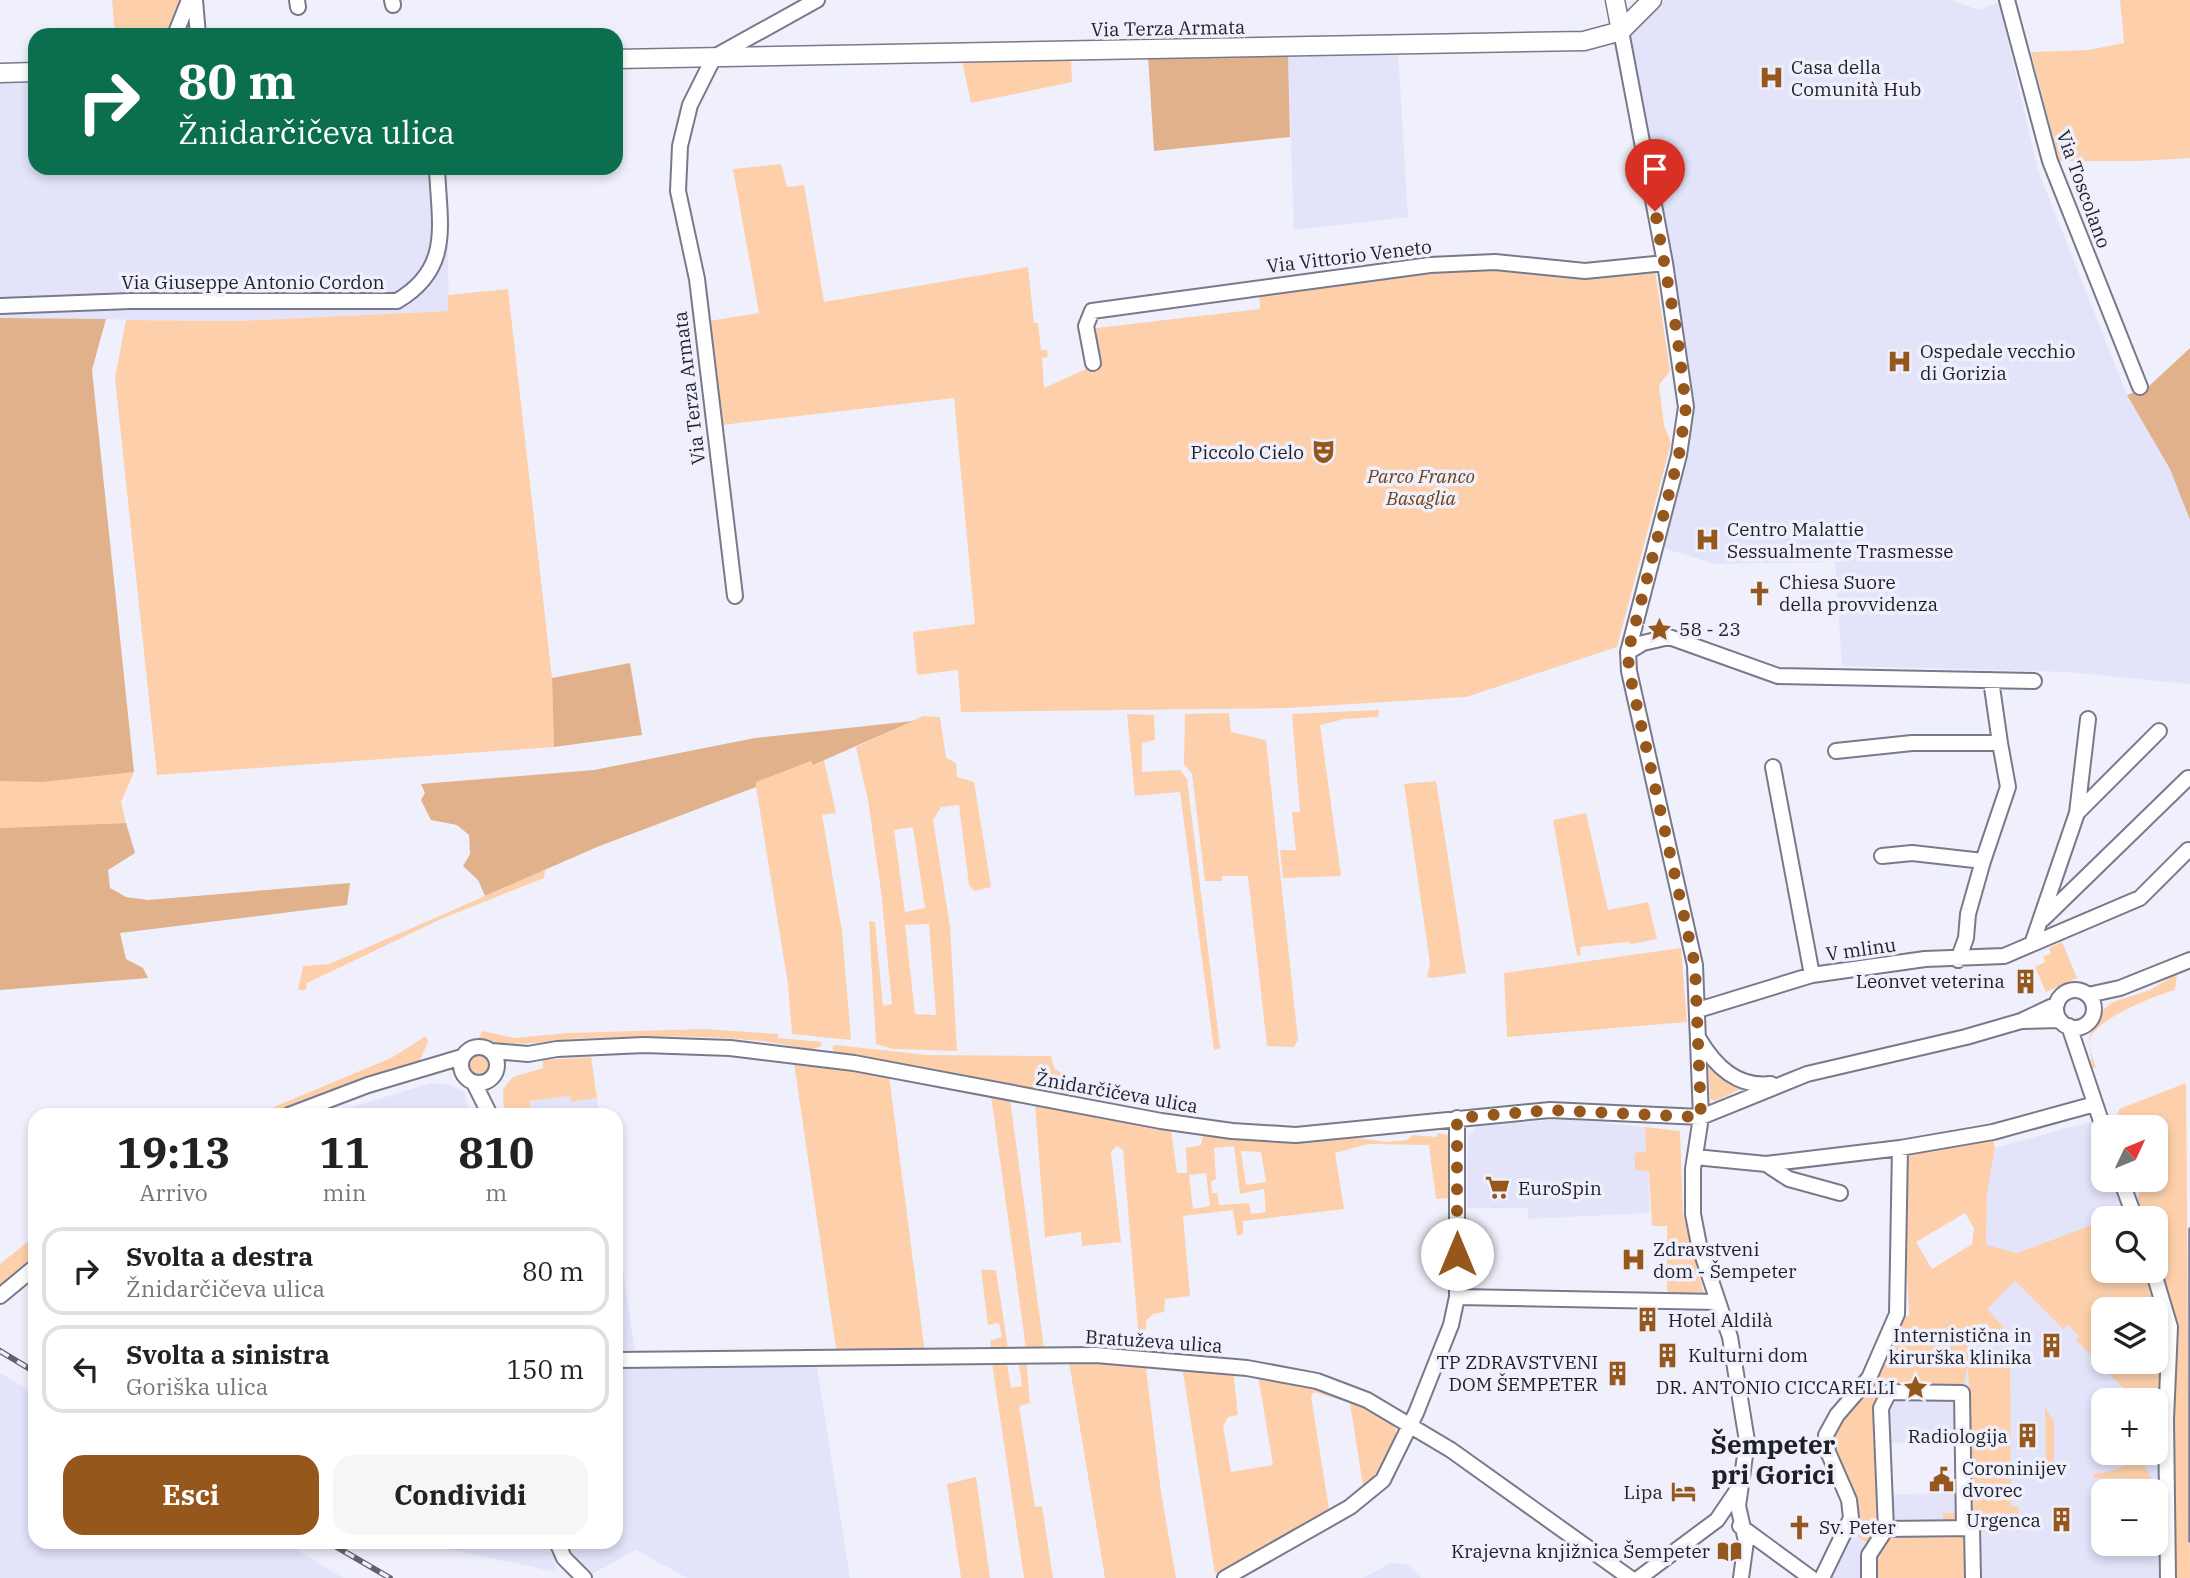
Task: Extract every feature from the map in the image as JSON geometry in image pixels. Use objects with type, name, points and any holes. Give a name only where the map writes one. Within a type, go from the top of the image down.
[{"type":"main road","points":[[1615,0],[1621,31]]},
{"type":"main road","points":[[1621,31],[1652,0]]},
{"type":"main road","name":"Via Terza Armata","points":[[623,59],[1584,41],[1621,31]]},
{"type":"main road","points":[[0,73],[28,72]]},
{"type":"street","points":[[177,28],[189,0]]},
{"type":"street","points":[[195,0],[198,28]]},
{"type":"street","points":[[714,57],[817,0]]},
{"type":"street","name":"Via Toscolano","points":[[2007,0],[2050,161],[2140,387]]},
{"type":"street","points":[[1621,31],[1665,263],[1686,407],[1679,455],[1629,649],[1629,671],[1695,965],[1701,1117],[1695,1157],[1693,1214],[1717,1302],[1730,1337],[1744,1419],[1747,1460],[1738,1506],[1746,1541],[1741,1578]]},
{"type":"street","name":"Via Terza Armata","points":[[714,57],[690,105],[677,170],[678,191],[697,279],[735,596]]},
{"type":"street","name":"Via Giuseppe Antonio Cordon","points":[[0,306],[130,301],[397,301],[414,291],[427,276],[440,247],[437,175]]},
{"type":"street","name":"Via Vittorio Veneto","points":[[1093,363],[1086,326],[1092,311],[1430,265],[1495,262],[1585,271],[1665,263]]},
{"type":"street","points":[[1629,649],[1669,637],[1778,676],[2035,681]]},
{"type":"street","points":[[1958,960],[1966,939],[1968,914],[1983,861],[2008,787],[1991,680]]},
{"type":"street","points":[[2032,944],[2077,813],[2088,719]]},
{"type":"street","points":[[2077,813],[2159,731]]},
{"type":"street","points":[[1836,751],[1912,743],[2000,743]]},
{"type":"street","points":[[1773,767],[1812,975]]},
{"type":"street","points":[[2042,920],[2188,778]]},
{"type":"street","name":"V mlinu","points":[[1698,1010],[1812,975],[1925,959],[1958,960],[2004,956],[2140,898],[2188,850]]},
{"type":"street","points":[[1882,856],[1912,853],[1983,861]]},
{"type":"street","points":[[1701,1117],[1779,1084],[2021,1021],[2057,1004],[2063,994],[2073,990],[2088,995],[2120,988],[2190,960]]},
{"type":"street","points":[[2082,1065],[2085,1025],[2094,1009],[2120,988]]},
{"type":"street","points":[[2088,995],[2094,1009]]},
{"type":"street","points":[[2057,1004],[2099,1115]]},
{"type":"street","points":[[2021,1021],[2085,1025]]},
{"type":"street","points":[[1698,1038],[1709,1056],[1727,1073],[1758,1086],[1779,1084]]},
{"type":"street","name":"Žnidarčičeva ulica","points":[[310,1108],[462,1057],[475,1046],[492,1051],[528,1054],[557,1049],[644,1045],[730,1048],[854,1063],[1232,1131],[1296,1135],[1550,1110],[1701,1117]]},
{"type":"street","points":[[491,1108],[497,1060],[492,1051]]},
{"type":"street","name":"Žnidarčičeva ulica","points":[[424,1069],[468,1078],[494,1074],[528,1054]]},
{"type":"street","points":[[462,1057],[468,1078],[486,1108]]},
{"type":"street","points":[[1695,1157],[1766,1164],[1900,1148],[1994,1132],[2095,1104]]},
{"type":"street","points":[[1225,1578],[1358,1500],[1383,1480],[1411,1426],[1451,1325],[1457,1297],[1457,1118]]},
{"type":"street","points":[[1822,1578],[1851,1518],[1849,1500],[1828,1452],[1826,1435],[1837,1415],[1868,1378],[1897,1314],[1900,1148]]},
{"type":"street","points":[[1766,1164],[1789,1179],[1840,1193]]},
{"type":"street","points":[[0,1296],[28,1273]]},
{"type":"street","points":[[2157,1283],[2170,1327],[2166,1419],[2168,1578]]},
{"type":"street","points":[[1457,1297],[1717,1302]]},
{"type":"street","name":"Bratuževa ulica","points":[[623,1360],[1096,1354],[1247,1367],[1317,1381],[1367,1400],[1451,1450],[1630,1578]]},
{"type":"street","points":[[1869,1578],[1869,1555],[1886,1529],[1881,1408],[1889,1392],[1962,1393],[1964,1528]]},
{"type":"street","points":[[1639,1578],[1717,1520],[1742,1482]]},
{"type":"street","points":[[1717,1520],[1734,1520],[1811,1578]]},
{"type":"street","points":[[1886,1529],[1972,1528],[1973,1578]]},
{"type":"street","points":[[560,1549],[564,1558],[584,1578]]},
{"type":"shaded area","name":"Ospedale vecchio di Gorizia","points":[[1665,0],[1950,0],[1979,10],[1999,2],[2038,170],[2127,395],[2170,469],[2190,520],[2190,684],[2067,672],[1842,666],[1835,562],[1715,564],[1660,547],[1690,412],[1682,321],[1629,34]]},
{"type":"shaded area","points":[[1398,52],[1408,217],[1294,230],[1288,53]]},
{"type":"shaded area","points":[[1288,53],[1290,137],[1154,151],[1148,56]]},
{"type":"shaded area","points":[[28,77],[28,175],[446,175],[449,311],[237,321],[0,318],[0,78]]},
{"type":"shaded area","points":[[0,318],[106,319],[92,370],[134,772],[42,782],[0,781]]},
{"type":"shaded area","points":[[2190,348],[2190,520],[2170,469],[2127,395],[2148,387]]},
{"type":"shaded area","points":[[630,663],[642,735],[554,747],[552,678]]},
{"type":"shaded area","points":[[913,721],[813,765],[811,761],[756,782],[756,787],[597,847],[485,896],[478,880],[463,866],[470,854],[469,835],[457,825],[431,820],[421,800],[425,793],[421,784],[594,770],[755,738]]},
{"type":"shaded area","points":[[126,823],[135,853],[108,870],[110,888],[126,897],[148,900],[350,883],[347,905],[120,933],[126,959],[143,968],[148,978],[0,990],[0,828]]},
{"type":"shaded area","points":[[431,1083],[451,1085],[464,1092],[468,1108],[349,1108]]},
{"type":"shaded area","points":[[570,1096],[570,1102],[597,1098],[598,1108],[531,1108],[530,1101]]},
{"type":"shaded area","points":[[1565,1119],[1645,1127],[1646,1152],[1635,1153],[1635,1170],[1649,1171],[1649,1213],[1528,1219],[1528,1208],[1467,1208],[1468,1136],[1478,1126]]},
{"type":"shaded area","points":[[2091,1122],[2091,1192],[2127,1192],[2133,1206],[2091,1206],[2091,1283],[2157,1283],[2158,1297],[2091,1297],[2091,1374],[2164,1374],[2165,1388],[2091,1388],[2091,1465],[2168,1465],[2168,1424],[2180,1578],[1826,1578],[1849,1533],[1884,1495],[1963,1492],[1962,1442],[1882,1443],[1881,1408],[1971,1308],[1986,1245],[1987,1194],[1995,1148]]},
{"type":"shaded area","points":[[623,1271],[635,1351],[623,1350]]},
{"type":"shaded area","points":[[623,1365],[817,1367],[850,1578],[687,1578],[636,1550],[590,1575],[565,1549],[623,1549]]},
{"type":"shaded area","points":[[0,1373],[28,1390],[28,1549],[295,1549],[343,1578],[0,1578]]},
{"type":"shaded area","points":[[447,1549],[553,1549],[556,1572]]},
{"type":"shaded area","points":[[1391,1563],[1407,1564],[1421,1578],[1363,1578]]},
{"type":"green space","points":[[112,0],[182,0],[174,21],[168,28],[114,28]]},
{"type":"green space","points":[[2120,0],[2190,0],[2190,158],[2059,161],[2031,52],[2088,50],[2124,43]]},
{"type":"green space","points":[[1071,58],[1072,82],[971,103],[962,61]]},
{"type":"green space","name":"Parco Franco Basaglia","points":[[781,164],[787,187],[804,185],[824,302],[1028,267],[1034,323],[1038,323],[1041,350],[1047,350],[1048,357],[1042,358],[1044,388],[1099,363],[1096,328],[1260,309],[1259,292],[1474,266],[1578,278],[1655,271],[1670,371],[1659,385],[1664,425],[1671,443],[1617,647],[1466,697],[1288,708],[961,712],[958,670],[917,675],[913,632],[975,624],[954,398],[722,425],[709,321],[759,313],[733,169]]},
{"type":"green space","points":[[508,289],[552,678],[554,747],[157,775],[115,378],[126,320],[237,321],[448,311],[448,295]]},
{"type":"green space","points":[[1379,710],[1378,717],[1344,719],[1320,725],[1341,876],[1283,878],[1280,850],[1296,850],[1292,812],[1300,812],[1292,714]]},
{"type":"green space","points":[[1229,713],[1231,732],[1266,740],[1298,1040],[1294,1047],[1267,1046],[1248,876],[1222,876],[1222,881],[1205,881],[1192,774],[1184,764],[1185,714]]},
{"type":"green space","points":[[1127,714],[1154,715],[1155,740],[1142,743],[1142,772],[1180,770],[1187,779],[1220,1048],[1214,1050],[1180,792],[1135,796]]},
{"type":"green space","points":[[923,716],[940,717],[946,758],[956,763],[957,777],[974,782],[991,887],[974,891],[969,885],[959,805],[941,807],[933,820],[950,927],[957,1051],[893,1049],[876,1044],[869,921],[875,922],[883,1006],[892,1004],[881,891],[868,800],[856,747]],"holes":[[[913,827],[925,908],[905,912],[894,830]],[[929,924],[936,1015],[915,1014],[905,925]]]},
{"type":"green space","points":[[824,760],[836,813],[822,815],[842,931],[851,1040],[792,1034],[788,984],[755,782],[811,761],[814,765]]},
{"type":"green space","points":[[134,772],[121,802],[126,823],[0,828],[0,778]]},
{"type":"green space","points":[[1436,781],[1466,973],[1432,978],[1427,977],[1430,963],[1404,784]]},
{"type":"green space","points":[[1586,813],[1608,910],[1648,902],[1657,939],[1632,944],[1627,942],[1580,947],[1581,955],[1577,956],[1553,820]]},
{"type":"green space","points":[[545,870],[544,878],[441,919],[307,983],[306,990],[298,990],[303,966],[329,964]]},
{"type":"green space","points":[[2062,942],[2077,978],[2046,992],[2035,967],[2045,962],[2043,957],[2051,953],[2049,948]]},
{"type":"green space","points":[[1681,948],[1687,1022],[1507,1037],[1504,973]]},
{"type":"green space","points":[[2177,974],[2175,990],[2126,1009],[2094,1032],[2090,1043],[2096,1067],[2092,1068],[2089,1037],[2104,1009],[2113,1002],[2150,990]]},
{"type":"green space","points":[[705,1029],[778,1034],[778,1038],[822,1042],[821,1046],[811,1050],[728,1038],[585,1038],[518,1044],[479,1038],[482,1031],[515,1038],[567,1033]]},
{"type":"green space","points":[[426,1036],[428,1042],[419,1062],[326,1091],[286,1108],[272,1108],[391,1058]]},
{"type":"green space","points":[[835,1045],[927,1055],[1051,1056],[1054,1068],[1064,1075],[1066,1097],[835,1053],[832,1047]]},
{"type":"green space","points":[[475,1055],[483,1055],[489,1065],[483,1075],[475,1075],[469,1069],[469,1061]]},
{"type":"green space","points":[[591,1057],[597,1098],[571,1102],[569,1096],[530,1101],[531,1108],[504,1108],[503,1089],[513,1077],[543,1068],[543,1060]]},
{"type":"green space","points":[[1708,1062],[1747,1086],[1715,1101],[1710,1099]]},
{"type":"green space","points":[[794,1063],[889,1076],[925,1353],[837,1355]]},
{"type":"green space","points":[[2186,1083],[2190,1578],[2168,1578],[2168,1479],[2166,1479],[2165,1465],[2168,1465],[2168,1388],[2123,1388],[2109,1374],[2168,1374],[2168,1297],[2091,1297],[2091,1355],[2076,1340],[2079,1336],[2068,1325],[2063,1329],[2015,1281],[1987,1309],[2006,1330],[1999,1339],[1967,1343],[1968,1362],[2010,1362],[2011,1506],[2019,1507],[2019,1533],[2014,1530],[1973,1532],[1973,1578],[1869,1578],[1873,1546],[1851,1533],[1851,1509],[1828,1452],[1837,1415],[1863,1384],[1896,1317],[1909,1316],[1901,1149],[1992,1133],[1995,1148],[1987,1194],[1986,1245],[2017,1253],[2091,1225],[2091,1283],[2168,1283],[2168,1206],[2135,1206],[2140,1192],[2168,1192],[2168,1115],[2118,1115],[2119,1109]],"holes":[[[1965,1213],[1974,1228],[1972,1244],[1932,1269],[1916,1242]],[[1968,1366],[1971,1426],[1962,1439],[1963,1513],[1943,1513],[1943,1524],[1886,1529],[1881,1408],[1889,1392],[1962,1393]]]},
{"type":"green space","points":[[991,1095],[1010,1100],[1044,1348],[1026,1348]]},
{"type":"green space","points":[[1035,1104],[1171,1130],[1177,1173],[1187,1173],[1186,1148],[1201,1145],[1203,1136],[1281,1143],[1359,1138],[1386,1142],[1407,1140],[1413,1135],[1449,1135],[1448,1198],[1436,1199],[1429,1145],[1368,1144],[1335,1153],[1344,1209],[1243,1221],[1243,1234],[1237,1236],[1233,1210],[1183,1216],[1190,1296],[1165,1299],[1164,1312],[1153,1314],[1146,1321],[1145,1352],[1140,1353],[1123,1150],[1117,1146],[1111,1152],[1121,1242],[1082,1246],[1081,1232],[1045,1237]],"holes":[[[1234,1146],[1240,1194],[1264,1189],[1266,1212],[1251,1214],[1249,1203],[1219,1205],[1217,1193],[1212,1193],[1211,1181],[1216,1179],[1214,1148]],[[1241,1151],[1261,1152],[1266,1182],[1246,1185]],[[1206,1173],[1210,1206],[1193,1209],[1189,1175]]]},
{"type":"green space","points":[[1645,1127],[1680,1131],[1683,1213],[1704,1294],[1670,1295],[1667,1290],[1667,1226],[1652,1226],[1649,1171],[1635,1170],[1635,1153],[1646,1151]]},
{"type":"green space","points":[[28,1242],[28,1261],[0,1285],[0,1264]]},
{"type":"green space","points":[[981,1270],[996,1270],[1008,1349],[991,1349],[990,1341],[1002,1337],[999,1323],[988,1325]]},
{"type":"green space","points":[[1068,1356],[1233,1370],[1238,1415],[1228,1417],[1223,1426],[1231,1472],[1273,1465],[1258,1375],[1335,1394],[1377,1411],[1390,1421],[1396,1432],[1394,1448],[1380,1469],[1363,1486],[1350,1403],[1314,1392],[1311,1396],[1329,1509],[1215,1574],[1183,1372],[1146,1368],[1161,1492],[1176,1578],[1105,1578]]},
{"type":"green space","points":[[1006,1357],[1011,1388],[1022,1386],[1018,1358],[1026,1357],[1030,1403],[1019,1406],[1035,1507],[1042,1506],[1053,1578],[1024,1578],[992,1363],[992,1358]]},
{"type":"green space","points":[[2045,1407],[2054,1422],[2054,1465],[2046,1466]]},
{"type":"green space","points":[[2126,1465],[2143,1465],[2152,1479],[2094,1478],[2093,1473],[2105,1473]]},
{"type":"green space","points":[[976,1477],[990,1578],[961,1578],[947,1484]]},
{"type":"waterway","points":[[2190,1229],[2190,1541]]},
{"type":"railway","points":[[0,1351],[28,1368]]},
{"type":"railway","points":[[340,1549],[390,1578]]},
{"type":"place","name":"Casa della Comunità Hub","points":[[1771,78]]},
{"type":"place","name":"Ospedale vecchio di Gorizia","points":[[1900,362]]},
{"type":"place","name":"Piccolo Cielo","points":[[1324,452]]},
{"type":"place","name":"Centro Malattie Sessualmente Trasmesse","points":[[1707,540]]},
{"type":"place","name":"Chiesa Suore della provvidenza","points":[[1759,593]]},
{"type":"place","name":"58 - 23","points":[[1659,629]]},
{"type":"place","name":"Leonvet veterina","points":[[2025,981]]},
{"type":"place","name":"EuroSpin","points":[[1498,1188]]},
{"type":"place","name":"Zdravstveni dom - Šempeter","points":[[1633,1260]]},
{"type":"place","name":"Hotel Aldilà","points":[[1648,1320]]},
{"type":"place","name":"Internistična in kirurška klinika","points":[[2052,1346]]},
{"type":"place","name":"Kulturni dom","points":[[1668,1355]]},
{"type":"place","name":"TP ZDRAVSTVENI DOM ŠEMPETER","points":[[1618,1373]]},
{"type":"place","name":"DR. ANTONIO CICCARELLI","points":[[1915,1387]]},
{"type":"place","name":"Radiologija","points":[[2028,1436]]},
{"type":"place","name":"Coroninijev dvorec","points":[[1942,1479]]},
{"type":"place","name":"Lipa","points":[[1683,1492]]},
{"type":"place","name":"Urgenca","points":[[2061,1520]]},
{"type":"place","name":"Sv. Peter","points":[[1799,1527]]},
{"type":"place","name":"Krajevna knjižnica Šempeter","points":[[1730,1551]]},
{"type":"district","name":"Šempeter pri Gorici","points":[[1773,1460]]},
{"type":"route","points":[[1457,1254],[1457,1118],[1550,1110],[1701,1117],[1695,965],[1629,671],[1628,652],[1679,455],[1686,407],[1677,334],[1655,211]]}]
